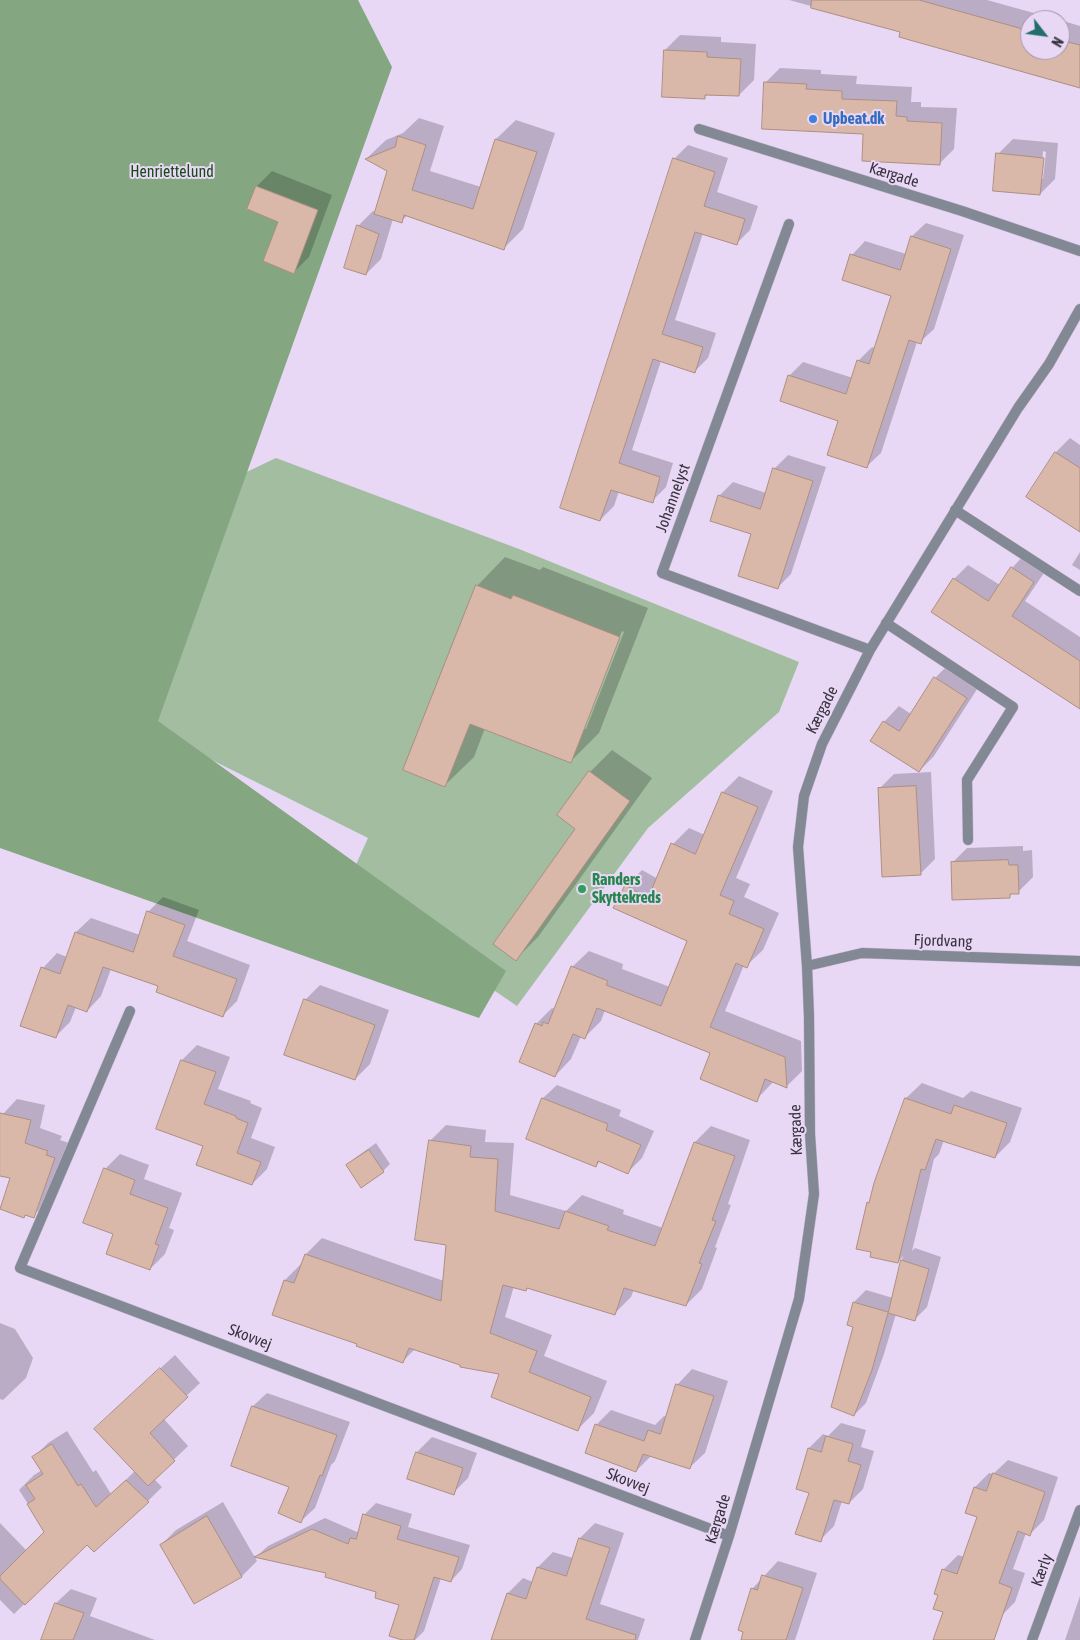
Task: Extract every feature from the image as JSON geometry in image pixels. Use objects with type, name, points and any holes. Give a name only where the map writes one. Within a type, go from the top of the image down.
[{"type":"street","name":"Kærgade","points":[[699,130],[962,211],[1080,251]]},
{"type":"street","name":"Johannelyst","points":[[789,224],[662,573],[870,650]]},
{"type":"street","name":"Kærgade","points":[[695,1640],[729,1536],[799,1299],[814,1194],[810,1134],[807,966],[798,847],[804,796],[822,744],[870,650],[1018,408],[1049,364],[1080,309]]},
{"type":"street","points":[[955,510],[1080,591]]},
{"type":"street","points":[[886,623],[1012,707],[967,780],[968,840]]},
{"type":"street","name":"Fjordvang","points":[[807,966],[862,953],[1080,961]]},
{"type":"street","name":"Skovvej","points":[[130,1011],[20,1268],[729,1536]]},
{"type":"street","name":"Kærly","points":[[1032,1640],[1080,1510]]},
{"type":"green space","name":"Henriettelund","points":[[0,0],[358,0],[392,67],[158,721],[506,971],[479,1018],[0,848]]},
{"type":"green space","points":[[276,458],[519,549],[799,662],[779,712],[648,828],[517,1006],[345,889],[368,838],[154,731],[213,488]]},
{"type":"building","points":[[812,0],[919,0],[1020,28],[1020,60],[1070,60],[1070,42],[1080,45],[1080,88],[899,37],[900,32],[811,8]]},
{"type":"building","points":[[664,50],[707,52],[707,57],[741,59],[739,96],[705,95],[705,99],[662,97]]},
{"type":"building","points":[[764,82],[807,84],[806,89],[842,91],[842,99],[897,101],[896,116],[907,117],[907,121],[942,123],[940,165],[862,161],[863,134],[762,129]]},
{"type":"building","points":[[398,136],[426,145],[412,190],[473,209],[495,139],[537,152],[504,250],[404,215],[402,223],[374,214],[387,171],[365,159],[395,147]]},
{"type":"building","points":[[996,153],[1044,158],[1040,195],[993,191]]},
{"type":"building","points":[[673,158],[715,172],[704,206],[745,219],[737,245],[695,232],[662,334],[703,347],[695,373],[653,359],[619,463],[660,477],[653,503],[611,490],[600,521],[560,508]]},
{"type":"building","points":[[256,186],[318,210],[294,274],[263,261],[278,222],[247,209]]},
{"type":"building","points":[[357,225],[379,234],[366,275],[344,268]]},
{"type":"building","points":[[911,236],[951,249],[921,344],[909,340],[867,468],[827,455],[838,421],[780,401],[788,375],[846,394],[857,360],[869,364],[891,296],[842,280],[850,254],[900,270]]},
{"type":"building","points":[[1055,452],[1080,468],[1080,532],[1026,497]]},
{"type":"building","points":[[773,468],[813,481],[778,589],[738,576],[751,534],[710,521],[718,495],[760,509]]},
{"type":"building","points":[[1011,567],[1034,582],[1012,616],[1080,661],[1080,709],[931,612],[953,578],[988,601]]},
{"type":"building","points":[[476,585],[511,599],[513,595],[620,637],[571,763],[470,724],[445,787],[403,770]]},
{"type":"building","points":[[934,677],[967,698],[919,772],[870,741],[883,721],[899,731]]},
{"type":"building","points":[[589,771],[630,801],[516,961],[493,944],[575,829],[557,815]]},
{"type":"building","points":[[916,786],[921,875],[882,877],[878,788]]},
{"type":"building","points":[[722,792],[758,807],[720,895],[734,901],[729,914],[764,929],[747,968],[736,963],[710,1027],[785,1057],[787,1088],[765,1079],[757,1102],[700,1079],[710,1053],[597,1008],[585,1039],[573,1034],[555,1077],[519,1062],[535,1023],[542,1026],[543,1022],[548,1024],[571,966],[608,981],[606,985],[661,1006],[687,941],[613,908],[625,885],[648,898],[671,843],[695,854]]},
{"type":"building","points":[[1008,860],[1009,865],[1018,865],[1019,894],[1010,894],[1010,898],[952,900],[951,862]]},
{"type":"building","points":[[147,911],[185,925],[173,956],[237,979],[223,1017],[156,992],[158,986],[103,967],[87,1012],[68,1005],[56,1038],[20,1026],[41,967],[60,974],[75,932],[133,952]]},
{"type":"building","points":[[304,999],[375,1025],[355,1080],[284,1055]]},
{"type":"building","points":[[181,1060],[216,1072],[204,1104],[236,1116],[236,1118],[248,1123],[237,1153],[261,1162],[252,1185],[196,1165],[203,1146],[156,1129]]},
{"type":"building","points":[[542,1098],[608,1124],[606,1130],[641,1145],[628,1174],[598,1161],[596,1167],[526,1139]]},
{"type":"building","points":[[905,1098],[951,1114],[954,1105],[1007,1123],[995,1158],[936,1139],[925,1170],[921,1169],[898,1263],[870,1257],[871,1252],[856,1249],[867,1202],[869,1203],[874,1183]]},
{"type":"building","points":[[0,1113],[31,1120],[25,1143],[48,1151],[46,1155],[55,1158],[34,1218],[25,1215],[24,1218],[0,1209],[10,1178],[0,1176]]},
{"type":"building","points":[[429,1140],[471,1146],[470,1157],[498,1159],[495,1211],[559,1229],[565,1211],[609,1226],[607,1230],[655,1246],[694,1142],[735,1156],[712,1220],[716,1221],[699,1263],[702,1264],[686,1306],[624,1288],[615,1315],[527,1288],[526,1291],[503,1285],[490,1333],[537,1351],[529,1372],[591,1397],[578,1431],[491,1397],[499,1374],[460,1367],[460,1365],[409,1348],[403,1363],[356,1346],[357,1344],[272,1315],[284,1280],[294,1283],[305,1254],[441,1301],[446,1245],[415,1240]]},
{"type":"building","points":[[369,1150],[384,1172],[361,1188],[346,1165]]},
{"type":"building","points":[[104,1168],[135,1180],[130,1194],[168,1208],[155,1244],[159,1245],[150,1270],[106,1254],[113,1234],[83,1223]]},
{"type":"building","points":[[901,1260],[929,1269],[915,1321],[888,1313],[872,1370],[854,1416],[831,1407],[853,1327],[847,1325],[853,1302],[888,1312]]},
{"type":"building","points":[[160,1368],[188,1397],[150,1433],[175,1461],[148,1486],[94,1429]]},
{"type":"building","points":[[676,1384],[714,1396],[690,1469],[643,1454],[636,1472],[585,1453],[595,1424],[644,1441],[648,1430],[660,1434]]},
{"type":"building","points":[[252,1406],[337,1435],[322,1476],[320,1475],[301,1523],[278,1513],[289,1487],[231,1466]]},
{"type":"building","points":[[826,1436],[853,1444],[848,1461],[861,1465],[849,1504],[834,1500],[821,1542],[795,1534],[809,1493],[796,1489],[808,1448],[821,1452]]},
{"type":"building","points":[[52,1444],[78,1486],[81,1484],[96,1507],[126,1480],[149,1502],[94,1552],[87,1545],[25,1605],[0,1579],[0,1576],[44,1532],[27,1504],[35,1499],[26,1485],[43,1474],[32,1457]]},
{"type":"building","points":[[416,1452],[463,1468],[454,1495],[407,1479]]},
{"type":"building","points":[[993,1473],[1045,1492],[1030,1536],[1018,1531],[999,1583],[1012,1588],[994,1640],[933,1640],[943,1612],[933,1609],[938,1595],[934,1594],[942,1569],[957,1574],[977,1517],[965,1513],[974,1487],[986,1491]]},
{"type":"building","points":[[363,1514],[401,1526],[397,1539],[459,1557],[451,1582],[434,1577],[414,1640],[402,1640],[389,1636],[399,1605],[375,1598],[376,1592],[325,1577],[326,1573],[254,1557],[312,1529],[348,1544],[350,1538],[356,1539]]},
{"type":"building","points":[[207,1516],[242,1577],[194,1604],[160,1545]]},
{"type":"building","points":[[579,1538],[610,1548],[586,1619],[636,1635],[635,1640],[491,1640],[507,1593],[526,1599],[537,1567],[566,1576]]},
{"type":"building","points":[[762,1575],[803,1588],[786,1640],[741,1640],[743,1632],[738,1630],[751,1588],[757,1590]]},
{"type":"building","points":[[55,1603],[84,1613],[73,1640],[41,1640]]},
{"type":"place","name":"Upbeat.dk","points":[[813,119]]},
{"type":"place","name":"Randers Skyttekreds","points":[[582,889]]}]
